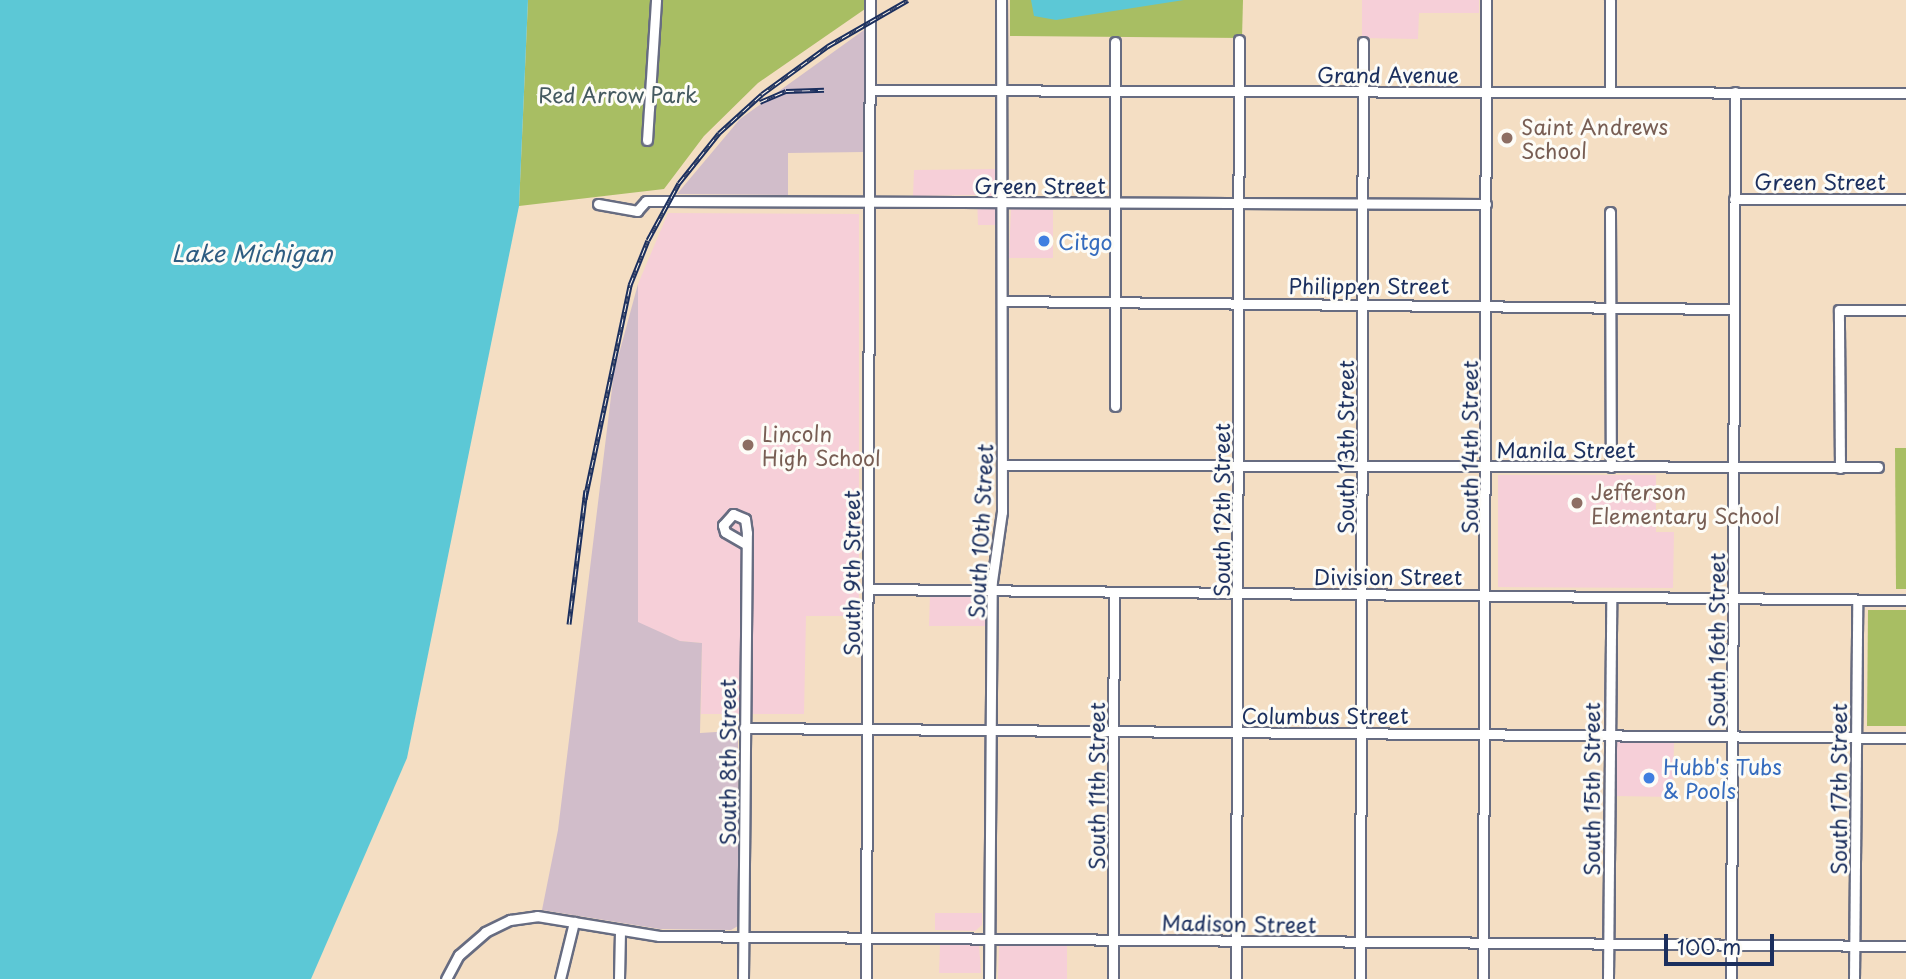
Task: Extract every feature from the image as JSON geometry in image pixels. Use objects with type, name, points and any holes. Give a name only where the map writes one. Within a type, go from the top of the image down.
[{"type":"street","points":[[647,140],[656,0]]},
{"type":"street","name":"South 9th Street","points":[[866,979],[870,0]]},
{"type":"street","name":"South 10th Street","points":[[989,979],[992,591],[1002,512],[1001,0]]},
{"type":"street","name":"South 14th Street","points":[[1483,979],[1487,596],[1486,0]]},
{"type":"street","points":[[1610,0],[1610,91]]},
{"type":"street","name":"South 12th Street","points":[[1236,979],[1239,40]]},
{"type":"street","points":[[1115,42],[1115,406]]},
{"type":"street","name":"South 13th Street","points":[[1360,979],[1363,42]]},
{"type":"street","name":"Grand Avenue","points":[[871,90],[1906,93]]},
{"type":"street","name":"South 16th Street","points":[[1731,979],[1735,92]]},
{"type":"street","name":"Green Street","points":[[1734,199],[1906,199]]},
{"type":"street","name":"Green Street","points":[[598,204],[637,211],[646,201],[1486,204]]},
{"type":"street","points":[[1610,212],[1611,467]]},
{"type":"street","name":"Philippen Street","points":[[1002,301],[1363,302],[1610,309],[1734,309]]},
{"type":"street","points":[[1840,468],[1839,310],[1906,310]]},
{"type":"street","name":"Manila Street","points":[[1002,465],[1878,467]]},
{"type":"street","name":"South 8th Street","points":[[743,979],[746,544]]},
{"type":"street","name":"Division Street","points":[[869,589],[1363,593],[1611,599],[1906,600]]},
{"type":"street","name":"South 11th Street","points":[[1113,979],[1114,593]]},
{"type":"street","name":"South 15th Street","points":[[1608,979],[1611,599]]},
{"type":"street","name":"South 17th Street","points":[[1854,979],[1857,600]]},
{"type":"street","name":"Columbus Street","points":[[744,728],[1906,738]]},
{"type":"street","name":"Madison Street","points":[[446,979],[463,951],[497,925],[537,916],[620,932],[743,937],[1906,946]]},
{"type":"street","points":[[560,979],[573,922]]},
{"type":"street","points":[[619,979],[620,932]]},
{"type":"shaded area","points":[[1362,0],[1479,0],[1479,13],[1419,13],[1418,39],[1362,38]]},
{"type":"shaded area","points":[[864,30],[864,152],[788,153],[788,195],[677,194],[740,119]]},
{"type":"shaded area","points":[[997,169],[997,225],[978,225],[977,195],[913,196],[914,170]]},
{"type":"shaded area","points":[[1011,208],[1053,208],[1053,258],[1009,258]]},
{"type":"shaded area","name":"Lincoln High School","points":[[668,213],[859,214],[859,616],[806,616],[804,714],[701,714],[702,643],[680,641],[638,623],[638,284]]},
{"type":"shaded area","points":[[638,284],[638,622],[680,641],[702,643],[700,733],[733,731],[738,736],[738,926],[731,930],[660,929],[542,910],[558,830],[614,372]]},
{"type":"shaded area","name":"Jefferson Elementary School","points":[[1498,475],[1656,475],[1656,532],[1674,532],[1673,588],[1498,587]]},
{"type":"shaded area","points":[[930,593],[984,595],[985,626],[929,626]]},
{"type":"shaded area","points":[[1674,740],[1673,797],[1615,796],[1617,741]]},
{"type":"shaded area","points":[[935,913],[982,913],[982,925],[975,931],[935,930]]},
{"type":"shaded area","points":[[940,944],[979,945],[981,973],[939,973]]},
{"type":"shaded area","points":[[1067,945],[1067,979],[998,979],[999,946]]},
{"type":"green space","name":"Red Arrow Park","points":[[528,0],[865,0],[865,9],[758,83],[704,136],[664,189],[519,206]]},
{"type":"green space","points":[[1010,0],[1243,0],[1242,38],[1010,36]]},
{"type":"green space","points":[[1895,448],[1906,448],[1906,589],[1896,589]]},
{"type":"green space","points":[[1868,610],[1906,610],[1906,726],[1867,726]]},
{"type":"water","name":"Lake Michigan","points":[[0,0],[528,0],[519,206],[407,758],[311,979],[0,979]]},
{"type":"water","points":[[1031,0],[1184,0],[1056,20],[1034,16]]},
{"type":"railway","points":[[585,499],[630,285],[648,240],[679,183],[719,133],[762,94],[828,46],[908,0]]},
{"type":"railway","points":[[760,102],[786,91],[824,90]]},
{"type":"railway","points":[[569,624],[586,490]]},
{"type":"place","name":"Saint Andrews School","points":[[1507,138]]},
{"type":"place","name":"Citgo","points":[[1044,241]]},
{"type":"place","name":"Lincoln High School","points":[[748,445]]},
{"type":"place","name":"Jefferson Elementary School","points":[[1577,503]]},
{"type":"place","name":"Hubb's Tubs & Pools","points":[[1649,778]]}]
